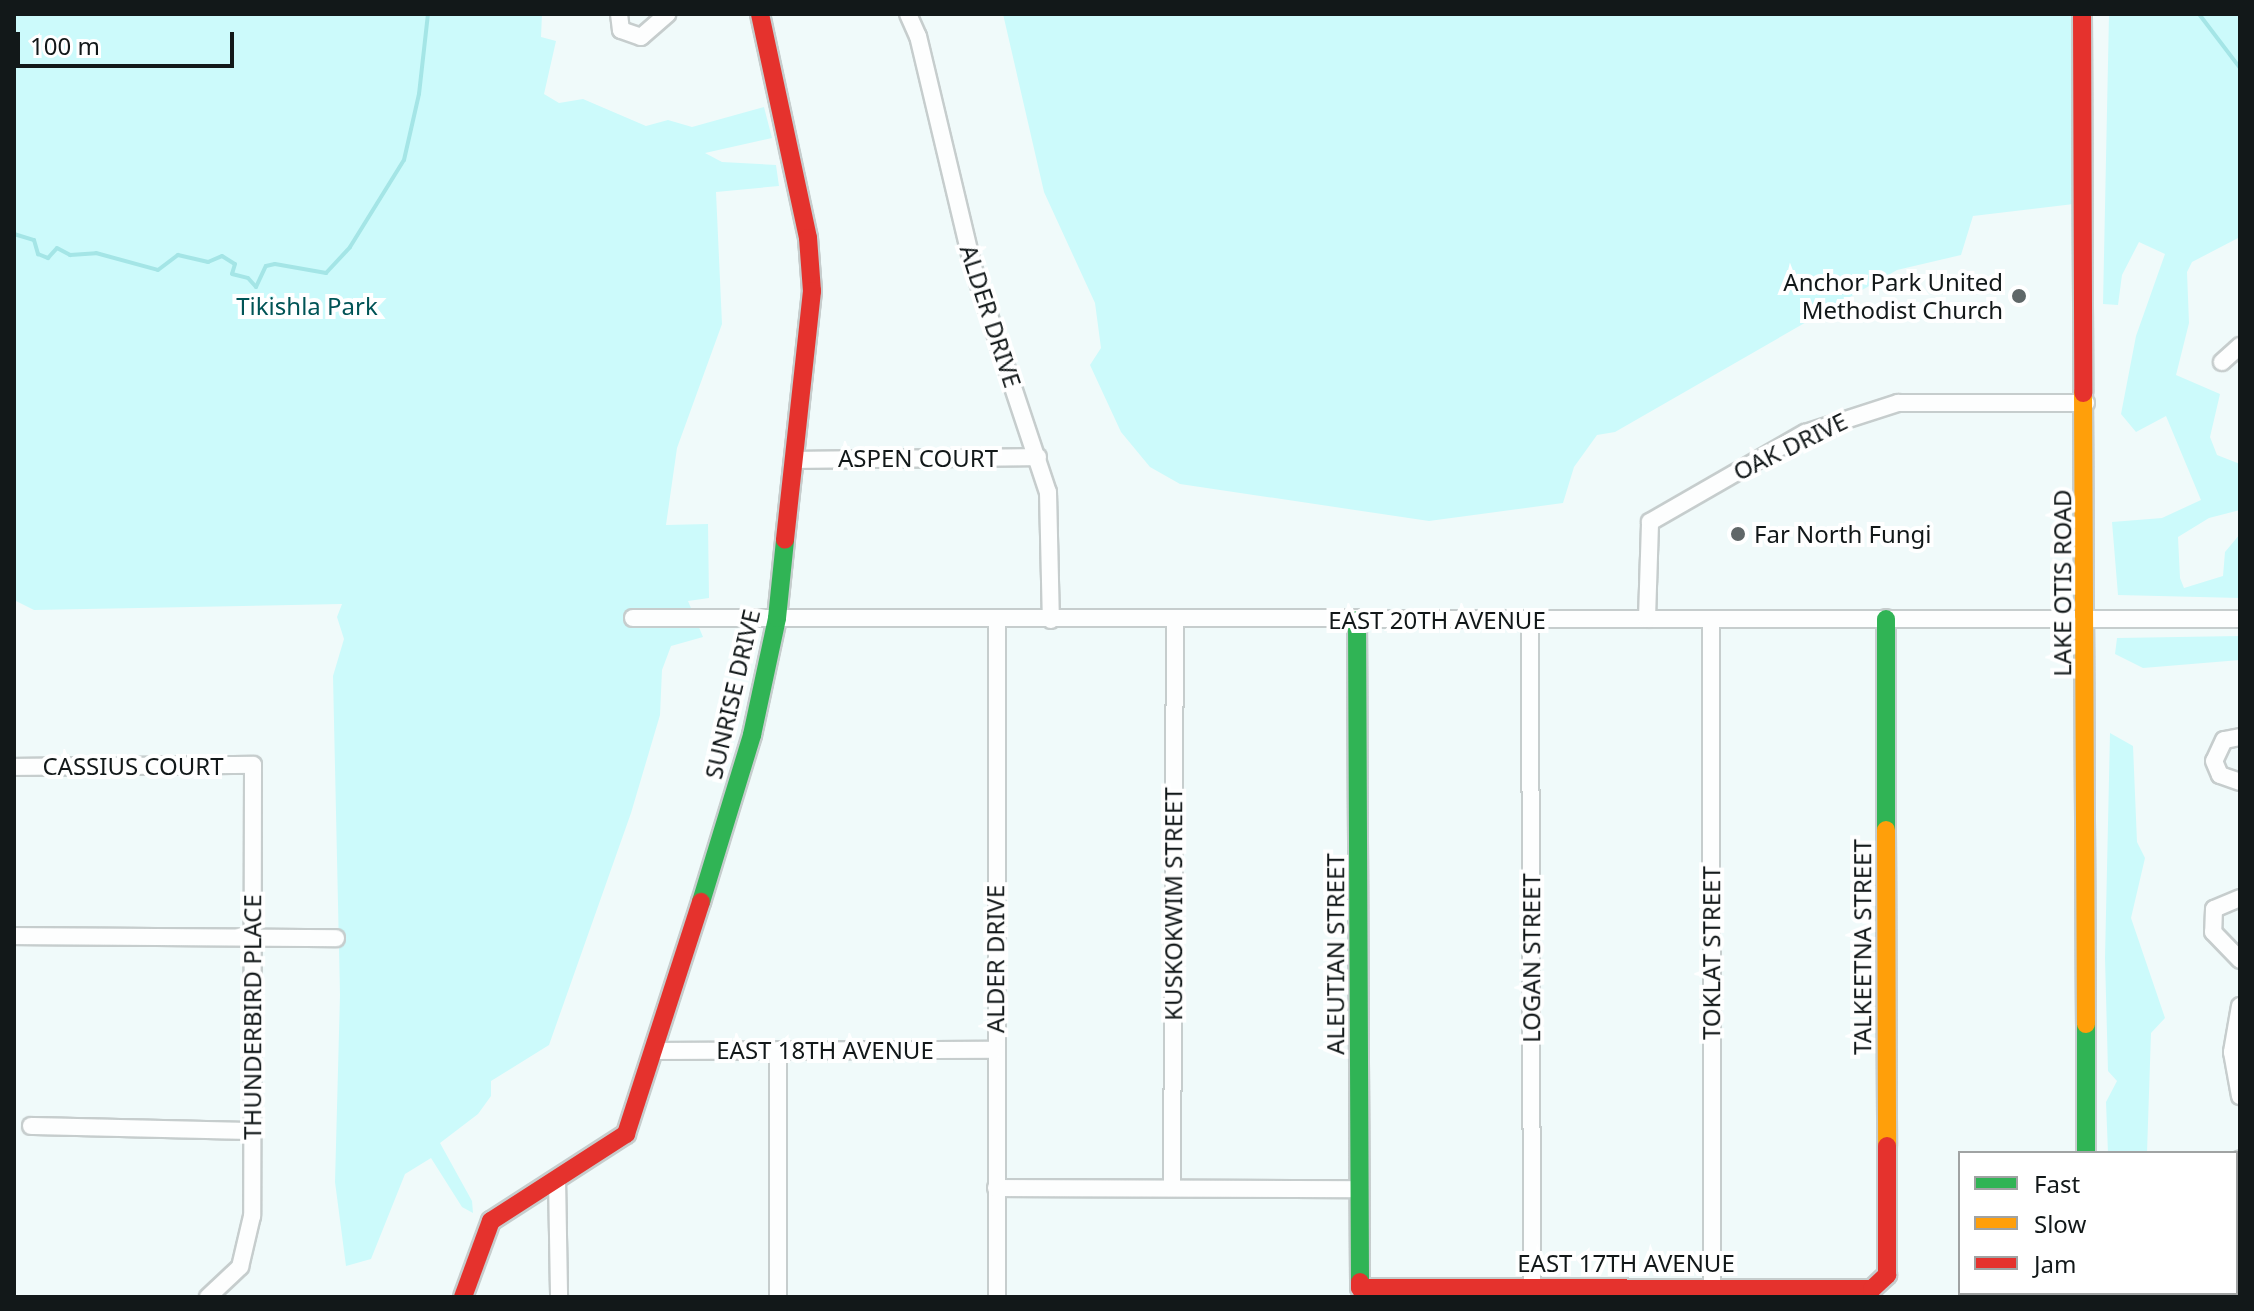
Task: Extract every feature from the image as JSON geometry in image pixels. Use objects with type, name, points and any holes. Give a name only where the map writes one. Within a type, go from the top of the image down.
[{"type":"street","points":[[619,14],[621,30],[641,37],[667,14]]},
{"type":"street","name":"SUNRISE DRIVE","points":[[463,1297],[491,1221],[626,1134],[655,1051],[752,735],[777,618],[797,460],[812,291],[808,238],[760,14]]},
{"type":"street","name":"ALDER DRIVE","points":[[908,14],[918,36],[973,267],[1048,492],[1051,620]]},
{"type":"street","name":"LAKE OTIS ROAD","points":[[2082,14],[2086,403],[2086,1151]]},
{"type":"street","points":[[2222,362],[2240,346]]},
{"type":"street","name":"OAK DRIVE","points":[[1647,619],[1650,522],[1805,433],[1898,403],[2086,403]]},
{"type":"street","name":"ASPEN COURT","points":[[797,460],[1038,457]]},
{"type":"street","name":"EAST 20TH AVENUE","points":[[633,618],[2240,619]]},
{"type":"street","name":"LOGAN STREET","points":[[1530,619],[1532,1292]]},
{"type":"street","name":"TOKLAT STREET","points":[[1711,619],[1712,1287]]},
{"type":"street","name":"TALKEETNA STREET","points":[[1886,619],[1887,1275]]},
{"type":"street","name":"ALDER DRIVE","points":[[997,620],[997,1297]]},
{"type":"street","name":"KUSKOKWIM STREET","points":[[1172,1188],[1175,620]]},
{"type":"street","name":"ALEUTIAN STREET","points":[[1357,620],[1360,1288]]},
{"type":"street","points":[[2240,737],[2224,740],[2214,761],[2220,775],[2240,782]]},
{"type":"street","name":"CASSIUS COURT","points":[[14,767],[253,765]]},
{"type":"street","name":"THUNDERBIRD PLACE","points":[[208,1297],[240,1267],[252,1216],[253,765]]},
{"type":"street","points":[[2240,898],[2214,909],[2213,932],[2240,960]]},
{"type":"street","points":[[14,936],[336,938]]},
{"type":"street","points":[[2240,1006],[2232,1052],[2240,1096]]},
{"type":"street","points":[[778,1050],[778,1297]]},
{"type":"street","name":"EAST 18TH AVENUE","points":[[655,1051],[995,1050]]},
{"type":"street","points":[[31,1126],[252,1131]]},
{"type":"street","points":[[557,1178],[559,1297]]},
{"type":"street","points":[[996,1188],[1360,1189]]},
{"type":"street","name":"EAST 17TH AVENUE","points":[[1360,1288],[1532,1292],[1712,1287],[1872,1289],[1887,1275]]},
{"type":"green space","name":"Tikishla Park","points":[[14,14],[542,14],[541,37],[556,41],[544,94],[559,103],[583,99],[646,126],[668,120],[692,127],[764,107],[772,138],[705,153],[722,162],[776,165],[779,186],[716,192],[722,324],[677,448],[666,525],[708,524],[709,598],[688,601],[703,637],[671,646],[662,670],[660,715],[631,813],[549,1045],[491,1081],[491,1096],[478,1114],[440,1143],[472,1201],[473,1213],[462,1207],[431,1158],[405,1174],[371,1259],[346,1266],[335,1182],[340,995],[333,676],[344,639],[337,617],[342,604],[34,610],[14,600]]},
{"type":"green space","points":[[1003,14],[2081,14],[2082,203],[1973,216],[1961,255],[1897,270],[1615,432],[1597,435],[1574,467],[1563,503],[1429,521],[1180,484],[1150,467],[1121,432],[1090,365],[1101,348],[1095,303],[1044,192]]},
{"type":"green space","points":[[2109,14],[2240,14],[2240,237],[2192,262],[2187,272],[2189,323],[2176,375],[2220,394],[2210,437],[2217,455],[2240,464],[2240,510],[2209,518],[2178,537],[2180,578],[2184,588],[2223,576],[2225,552],[2240,534],[2240,598],[2118,595],[2112,522],[2162,518],[2201,500],[2166,416],[2136,432],[2121,414],[2136,336],[2165,254],[2139,242],[2122,275],[2118,305],[2103,304]]},
{"type":"green space","points":[[2240,636],[2240,660],[2143,668],[2115,654],[2117,638]]},
{"type":"green space","points":[[2110,733],[2133,746],[2137,842],[2145,858],[2131,918],[2165,1018],[2151,1033],[2147,1151],[2108,1151],[2106,1102],[2117,1081],[2108,1071],[2105,958]]},
{"type":"waterway","points":[[14,234],[34,240],[38,254],[48,258],[57,248],[70,255],[96,253],[158,270],[178,255],[208,262],[222,256],[235,264],[232,274],[248,278],[256,287],[266,266],[275,264],[326,273],[350,247],[404,160],[419,94],[428,14]]},
{"type":"waterway","points":[[2199,14],[2240,68]]},
{"type":"traffic: fast","points":[[701,902],[752,735],[777,618],[785,540]]},
{"type":"traffic: fast","points":[[1886,619],[1886,830]]},
{"type":"traffic: fast","points":[[1357,620],[1360,1282]]},
{"type":"traffic: fast","points":[[2086,1024],[2086,1151]]},
{"type":"traffic: slow","points":[[2083,393],[2086,1024]]},
{"type":"traffic: slow","points":[[1886,830],[1887,1146]]},
{"type":"traffic: jam","points":[[760,14],[808,238],[812,291],[785,540]]},
{"type":"traffic: jam","points":[[2082,14],[2083,393]]},
{"type":"traffic: jam","points":[[463,1297],[491,1221],[626,1134],[701,902]]},
{"type":"traffic: jam","points":[[1360,1282],[1360,1288],[1872,1289],[1887,1275],[1887,1146]]},
{"type":"place","name":"Anchor Park United Methodist Church","points":[[2019,296]]},
{"type":"place","name":"Far North Fungi","points":[[1738,534]]}]
